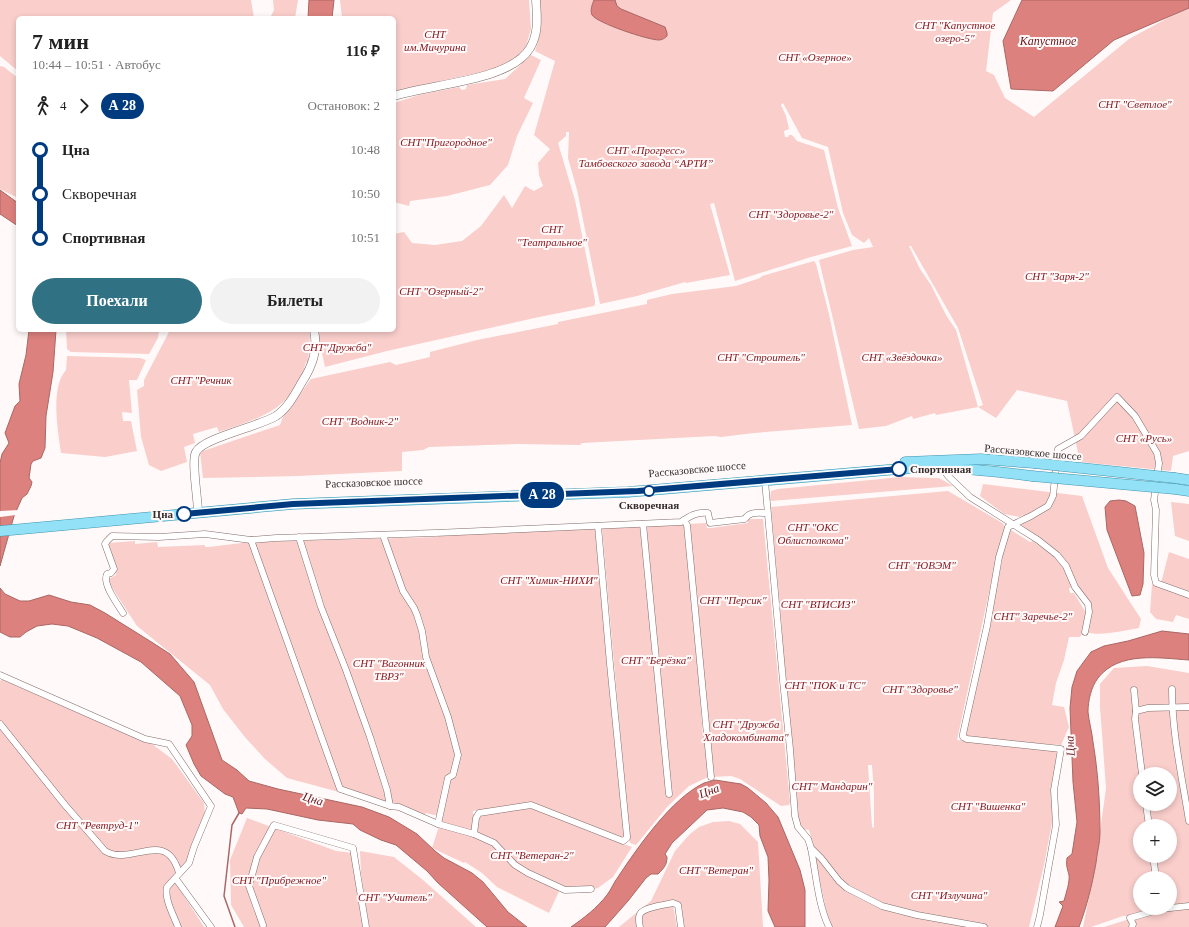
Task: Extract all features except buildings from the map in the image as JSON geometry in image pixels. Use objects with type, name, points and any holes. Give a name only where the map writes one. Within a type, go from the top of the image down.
[{"type":"main road","name":"Рассказовское шоссе","points":[[202,512],[285,498],[311,496],[666,484],[923,461],[981,459],[1034,463],[1189,480]]},
{"type":"main road","name":"Рассказовское шоссе","points":[[0,531],[293,504],[628,492],[888,469],[942,468],[991,470],[1032,476],[1189,491]]},
{"type":"street","points":[[396,96],[489,74],[506,69],[520,60],[530,49],[535,35],[537,17],[536,0]]},
{"type":"street","points":[[202,512],[194,463],[194,457],[197,450],[202,445],[264,422],[278,415],[284,409],[297,391],[312,363],[316,347],[314,332]]},
{"type":"street","points":[[1037,927],[1056,826],[1054,790],[1060,749],[967,739],[964,738],[963,734],[1000,557],[1008,527],[1048,506],[1053,496],[1058,449],[1081,436],[1117,397],[1135,416],[1157,454],[1159,463],[1154,500],[1156,510],[1154,575],[1156,583],[1189,595]]},
{"type":"street","points":[[942,468],[948,476],[970,497],[1052,550],[1064,562],[1075,587],[1086,601],[1089,608],[1085,632]]},
{"type":"street","points":[[765,481],[790,749],[795,822],[808,839],[811,848],[825,920],[829,927]]},
{"type":"street","points":[[123,612],[105,581],[107,574],[111,573],[114,569],[105,544],[112,536],[159,537],[205,534],[251,540],[681,522],[692,514],[708,513],[710,523],[745,519],[753,513],[767,513]]},
{"type":"street","points":[[684,520],[687,525],[711,777]]},
{"type":"street","points":[[643,524],[668,794]]},
{"type":"street","points":[[474,834],[476,818],[479,813],[531,805],[620,840],[623,841],[627,838],[598,526]]},
{"type":"street","points":[[382,534],[403,591],[414,608],[417,616],[422,631],[426,656],[448,717],[458,755],[454,775],[448,778],[438,824]]},
{"type":"street","points":[[299,538],[322,607],[346,670],[388,790],[390,806]]},
{"type":"street","points":[[251,540],[340,789],[390,806],[399,807],[438,824],[474,834],[494,843],[515,865],[528,874],[564,890],[591,889]]},
{"type":"street","points":[[0,675],[145,739],[169,744],[211,806],[194,847],[190,863],[167,887],[166,892],[178,927]]},
{"type":"street","points":[[1172,689],[1172,707],[1189,821]]},
{"type":"street","points":[[1134,690],[1136,711],[1135,719],[1141,767]]},
{"type":"street","points":[[1136,711],[1148,708],[1189,707]]},
{"type":"street","points":[[0,724],[54,792],[105,851],[111,855],[119,856],[151,851],[164,851],[170,854],[176,866],[177,876],[211,927]]},
{"type":"street","points":[[263,925],[249,886],[257,857],[274,824],[353,848],[366,927]]},
{"type":"street","points":[[811,848],[843,884],[882,906],[898,911],[984,927]]},
{"type":"street","points":[[640,927],[639,917],[642,912],[646,909],[673,902],[678,905],[681,927]]},
{"type":"street","points":[[1177,907],[1189,906]]},
{"type":"street","points":[[1132,927],[1130,918],[1140,915]]},
{"type":"green space","points":[[0,0],[251,0],[254,16],[16,16],[16,69],[0,56]]},
{"type":"green space","points":[[273,0],[298,0],[295,16],[271,16],[274,10]]},
{"type":"green space","name":"СНТ им.Мичурина","points":[[340,0],[529,0],[531,29],[526,46],[519,55],[496,69],[396,91],[396,16],[342,16]]},
{"type":"green space","points":[[539,0],[1011,0],[993,13],[986,71],[994,75],[1005,98],[1034,117],[1129,39],[1184,9],[1189,8],[1189,451],[1173,456],[1171,471],[1080,462],[1067,401],[1017,390],[996,418],[978,407],[936,415],[935,413],[913,419],[912,416],[886,426],[859,429],[819,260],[853,250],[873,247],[869,238],[864,243],[852,235],[843,213],[828,147],[802,138],[783,103],[781,105],[786,116],[789,129],[784,131],[785,137],[792,135],[797,141],[824,150],[838,208],[852,246],[811,257],[735,281],[714,203],[710,204],[730,275],[685,282],[637,296],[600,304],[577,190],[568,158],[569,132],[566,132],[566,136],[558,143],[575,200],[595,300],[594,306],[387,351],[325,367],[317,332],[396,332],[396,234],[404,232],[412,243],[435,245],[462,241],[481,226],[504,195],[512,208],[525,186],[534,191],[543,186],[539,175],[538,163],[550,149],[534,135],[555,61],[535,51],[540,32],[541,20]],"holes":[[[909,246],[911,246],[958,328],[983,405],[978,407],[956,330],[946,315],[931,285],[920,269]]]},
{"type":"green space","name":"СНТ\"Пригородное\"","points":[[531,55],[541,60],[524,98],[533,103],[517,136],[508,165],[490,185],[447,196],[410,201],[409,206],[396,203],[396,102],[419,95],[459,87],[462,90],[466,89],[467,85],[505,79]]},
{"type":"green space","points":[[0,66],[4,67],[16,76],[16,197],[0,189]]},
{"type":"green space","name":"СНТ \"Строитель\"","points":[[814,261],[829,314],[852,425],[721,437],[714,436],[582,443],[580,445],[518,444],[429,447],[423,450],[402,452],[402,471],[298,476],[203,478],[200,452],[280,425],[283,417],[311,379],[390,362],[396,365],[430,357],[430,352],[477,340],[558,324],[558,322],[647,304],[647,300],[672,294],[736,286],[762,276]]},
{"type":"green space","name":"СНТ \"Речник","points":[[66,332],[159,332],[158,338],[149,354],[71,352],[67,349]]},
{"type":"green space","name":"СНТ \"Речник","points":[[169,332],[309,332],[308,362],[306,362],[293,391],[284,401],[262,416],[219,432],[217,427],[193,434],[195,443],[184,447],[187,462],[161,471],[149,465],[141,437],[137,390],[144,386],[144,380]]},
{"type":"green space","name":"СНТ \"Речник","points":[[67,356],[140,358],[146,360],[137,380],[129,380],[132,413],[122,412],[123,421],[131,421],[137,451],[105,457],[61,453],[56,410],[58,387],[66,370]]},
{"type":"green space","points":[[901,477],[939,478],[953,486],[771,501],[770,499],[771,491],[778,489]]},
{"type":"green space","points":[[983,484],[1082,496],[1108,568],[1141,619],[1139,628],[1098,634],[1087,632],[1091,612],[1091,602],[1077,586],[1069,588],[1070,593],[1074,593],[1086,613],[1081,636],[1069,637],[1064,660],[1056,683],[1052,705],[1064,707],[1069,727],[1061,745],[969,739],[965,734],[1002,561],[996,560],[957,740],[1056,751],[1057,754],[1051,791],[1054,808],[1051,828],[1029,927],[830,927],[814,855],[836,882],[845,890],[866,902],[888,911],[903,915],[904,911],[885,905],[840,880],[813,846],[809,830],[801,829],[798,815],[782,647],[782,629],[771,507],[948,491],[1004,524],[1003,525],[1030,542],[1033,541],[1060,562],[1065,560],[1048,544],[1021,525],[1023,515],[1020,517],[1004,514],[980,496]],"holes":[[[868,765],[872,765],[874,794],[874,828],[872,827]]]},
{"type":"green space","points":[[1171,502],[1189,504],[1189,541],[1175,536]]},
{"type":"green space","points":[[748,519],[763,519],[790,802],[789,805],[781,806],[740,779],[731,776],[712,777],[687,524],[706,523],[707,528],[711,528],[748,523]]},
{"type":"green space","name":"СНТ \"Берёзка\"","points":[[684,524],[697,650],[703,739],[706,739],[708,777],[689,786],[667,807],[636,845],[630,843],[602,528]]},
{"type":"green space","name":"СНТ \"Вагонник ТВРЗ\"","points":[[595,528],[625,836],[622,837],[530,803],[473,811],[473,814],[531,807],[593,833],[632,847],[613,877],[598,888],[578,893],[561,887],[549,913],[497,887],[482,873],[465,862],[464,863],[432,848],[443,814],[434,815],[426,813],[424,815],[287,778],[265,759],[244,736],[223,709],[210,685],[137,626],[107,580],[116,575],[108,543],[135,541],[135,544],[157,542],[158,547],[205,545],[205,547],[209,547],[250,542],[438,537],[438,535]]},
{"type":"green space","points":[[1169,552],[1189,559],[1189,619],[1176,615],[1173,622],[1156,619],[1150,612],[1152,584],[1160,587]]},
{"type":"green space","points":[[1147,666],[1189,673],[1189,903],[1177,905],[1177,871],[1133,871],[1133,915],[1123,916],[1091,927],[1083,927],[1095,868],[1106,788],[1100,707],[1100,684],[1114,668]]},
{"type":"green space","name":"СНТ \"Ревтруд-1\"","points":[[5,677],[148,741],[172,759],[204,803],[205,814],[196,842],[193,860],[175,882],[204,927],[0,927],[0,681]]},
{"type":"green space","name":"СНТ \"Прибрежное\"","points":[[247,818],[336,851],[353,853],[363,927],[244,927],[231,905],[230,860]]},
{"type":"green space","name":"СНТ \"Ветеран\"","points":[[729,821],[740,824],[758,842],[763,927],[683,927],[679,904],[673,905],[677,927],[619,927],[651,901],[675,851],[690,834],[699,827],[713,822]]},
{"type":"green space","name":"СНТ \"Учитель\"","points":[[360,851],[394,857],[423,880],[476,927],[369,927],[361,873]]},
{"type":"green space","points":[[1189,906],[1189,927],[1104,927],[1146,915],[1177,915],[1177,908]]},
{"type":"water","points":[[309,0],[334,0],[332,16],[308,16]]},
{"type":"water","points":[[594,0],[615,0],[617,6],[621,9],[665,27],[667,36],[661,40],[653,39],[603,22],[591,13]]},
{"type":"water","name":"Капустное","points":[[1022,0],[1189,0],[1189,8],[1114,40],[1053,91],[1011,89],[1003,41]]},
{"type":"water","points":[[0,190],[16,202],[16,225],[0,214]]},
{"type":"water","points":[[29,332],[56,332],[53,372],[46,416],[45,448],[41,458],[33,461],[31,464],[29,478],[32,482],[31,486],[27,494],[22,498],[14,516],[0,566],[0,463],[2,454],[9,443],[5,433],[15,406],[20,401],[19,384],[26,355]]},
{"type":"water","points":[[1110,501],[1126,501],[1135,506],[1144,553],[1143,584],[1140,595],[1132,596],[1107,530],[1105,507]]},
{"type":"water","name":"Цна","points":[[0,588],[5,594],[20,601],[29,601],[49,595],[71,602],[90,605],[153,643],[170,654],[194,682],[222,760],[237,770],[249,781],[278,789],[362,807],[389,817],[417,834],[444,858],[472,873],[483,882],[508,912],[527,927],[487,927],[438,883],[427,871],[396,845],[360,830],[353,824],[318,820],[267,809],[246,808],[242,814],[239,813],[233,797],[225,794],[201,776],[194,764],[186,745],[192,736],[192,725],[180,696],[141,662],[97,638],[68,626],[52,624],[37,626],[20,637],[10,637],[0,632]]},
{"type":"water","name":"Цна","points":[[1162,631],[1189,634],[1189,660],[1140,658],[1128,660],[1107,669],[1098,678],[1092,690],[1089,699],[1088,712],[1095,753],[1098,787],[1100,821],[1099,844],[1091,887],[1079,927],[1055,927],[1063,906],[1059,902],[1064,901],[1068,884],[1069,875],[1067,858],[1072,854],[1077,822],[1073,782],[1070,708],[1072,687],[1077,671],[1091,652],[1104,646]]},
{"type":"water","name":"Цна","points":[[715,780],[741,784],[748,788],[766,803],[778,817],[800,870],[805,890],[805,927],[775,927],[768,911],[768,857],[760,836],[759,825],[743,812],[723,808],[707,810],[672,843],[665,854],[667,860],[663,868],[658,874],[651,874],[646,878],[605,927],[571,927],[603,900],[645,838],[679,800],[704,783]]},
{"type":"pier","points":[[20,510],[16,515],[0,517],[0,511]]},
{"type":"waterway","points":[[235,927],[224,896],[232,825],[239,813]]},
{"type":"bus line","points":[[184,514],[293,504],[638,491],[899,469]]},
{"type":"place","name":"Спортивная","points":[[899,469]]},
{"type":"place","name":"Скворечная","points":[[649,491]]},
{"type":"place","name":"Цна","points":[[184,514]]},
{"type":"park label","name":"СНТ \"Капустное озеро-5\"","points":[[955,31]]},
{"type":"park label","name":"СНТ «Озерное»","points":[[815,57]]},
{"type":"park label","name":"СНТ \"Светлое\"","points":[[1135,104]]},
{"type":"park label","name":"СНТ «Прогресс» Тамбовского завода “АРТИ”","points":[[646,156]]},
{"type":"park label","name":"СНТ \"Здоровье-2\"","points":[[791,214]]},
{"type":"park label","name":"СНТ \"Театральное\"","points":[[552,235]]},
{"type":"park label","name":"СНТ \"Заря-2\"","points":[[1057,276]]},
{"type":"park label","name":"СНТ \"Озерный-2\"","points":[[441,291]]},
{"type":"park label","name":"СНТ\"Дружба\"","points":[[337,347]]},
{"type":"park label","name":"СНТ «Звёздочка»","points":[[902,357]]},
{"type":"park label","name":"СНТ \"Водник-2\"","points":[[360,421]]},
{"type":"park label","name":"СНТ «Русь»","points":[[1144,438]]},
{"type":"park label","name":"СНТ \"ОКС Облисполкома\"","points":[[813,533]]},
{"type":"park label","name":"СНТ \"ЮВЭМ\"","points":[[922,565]]},
{"type":"park label","name":"СНТ \"Химик-НИХИ\"","points":[[549,580]]},
{"type":"park label","name":"СНТ \"Персик\"","points":[[733,600]]},
{"type":"park label","name":"СНТ \"ВТИСИЗ\"","points":[[818,604]]},
{"type":"park label","name":"СНТ\" Заречье-2\"","points":[[1033,616]]},
{"type":"park label","name":"СНТ \"ПОК и ТС\"","points":[[825,685]]},
{"type":"park label","name":"СНТ \"Здоровье\"","points":[[920,689]]},
{"type":"park label","name":"СНТ \"Дружба Хладокомбината\"","points":[[746,730]]},
{"type":"park label","name":"СНТ\" Мандарин\"","points":[[832,786]]},
{"type":"park label","name":"СНТ \"Вишенка\"","points":[[988,806]]},
{"type":"park label","name":"СНТ \"Ветеран-2\"","points":[[532,855]]},
{"type":"park label","name":"СНТ \"Излучина\"","points":[[949,895]]}]
